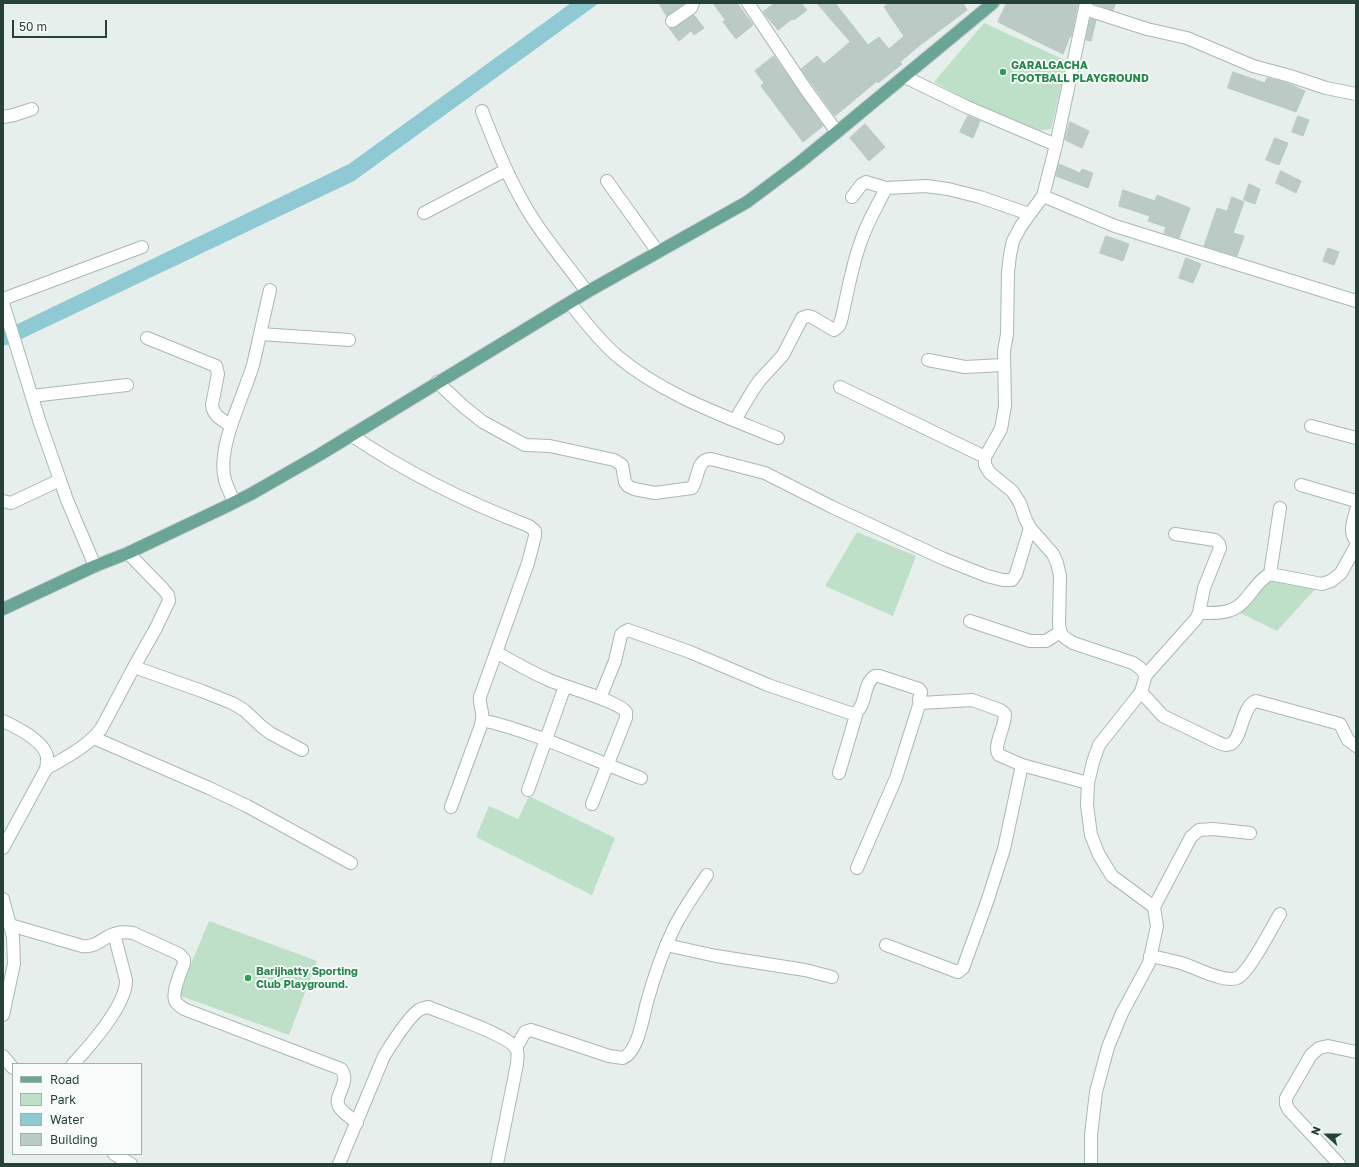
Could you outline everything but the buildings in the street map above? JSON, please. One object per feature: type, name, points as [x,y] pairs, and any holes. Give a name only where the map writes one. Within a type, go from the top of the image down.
[{"type":"main road","points":[[3,609],[95,566],[128,553],[234,502],[312,459],[587,292],[747,202],[799,163],[993,3]]},
{"type":"street","points":[[672,21],[691,8],[693,3]]},
{"type":"street","points":[[748,3],[807,91],[837,132]]},
{"type":"street","points":[[1146,675],[1140,668],[1132,663],[1074,643],[1065,638],[1060,632],[1060,576],[1053,554],[1030,528],[1020,503],[1012,491],[990,473],[985,465],[986,457],[1000,429],[1005,406],[1003,365],[1007,334],[1008,272],[1013,241],[1042,196],[1056,145],[1086,6],[1147,29],[1187,38],[1253,66],[1326,88],[1356,94]]},
{"type":"street","points":[[905,77],[967,107],[1056,145]]},
{"type":"street","points":[[3,117],[32,110]]},
{"type":"street","points":[[482,111],[498,153],[519,195],[538,226],[587,292]]},
{"type":"street","points":[[424,213],[506,170]]},
{"type":"street","points":[[607,181],[658,252]]},
{"type":"street","points":[[852,197],[862,184],[866,182],[886,188],[915,186],[942,188],[980,197],[1029,214]]},
{"type":"street","points":[[735,420],[756,385],[783,355],[802,318],[808,316],[812,317],[834,330],[839,326],[860,244],[886,188]]},
{"type":"street","points":[[1042,196],[1115,226],[1356,301]]},
{"type":"street","points":[[3,300],[142,247]]},
{"type":"street","points":[[234,502],[225,479],[223,468],[224,455],[231,426],[253,366],[270,290]]},
{"type":"street","points":[[3,303],[60,480],[95,566]]},
{"type":"street","points":[[570,303],[585,323],[616,355],[660,385],[694,404],[778,438]]},
{"type":"street","points":[[260,334],[349,340]]},
{"type":"street","points":[[148,338],[216,366],[218,374],[212,410],[216,415],[231,426]]},
{"type":"street","points":[[928,360],[965,367],[1003,365]]},
{"type":"street","points":[[437,382],[464,408],[483,422],[525,445],[550,446],[620,462],[624,470],[625,482],[628,486],[655,493],[692,488],[702,460],[706,459],[745,467],[765,473],[832,507],[944,559],[987,576],[1003,580],[1012,580],[1016,574],[1030,528]]},
{"type":"street","points":[[32,396],[127,385]]},
{"type":"street","points":[[840,387],[986,457]]},
{"type":"street","points":[[1311,426],[1356,438]]},
{"type":"street","points":[[351,435],[393,463],[425,481],[529,526],[535,531],[528,564],[480,697],[479,702],[482,712],[482,720],[451,806]]},
{"type":"street","points":[[3,501],[11,503],[60,480]]},
{"type":"street","points":[[1301,484],[1356,501]]},
{"type":"street","points":[[1270,574],[1280,508]]},
{"type":"street","points":[[1356,510],[1352,532],[1353,537],[1356,540]]},
{"type":"street","points":[[1154,907],[1112,876],[1099,855],[1091,835],[1087,805],[1088,783],[1099,745],[1141,692],[1146,675],[1196,619],[1199,613],[1204,588],[1218,556],[1220,548],[1219,544],[1215,540],[1175,534]]},
{"type":"street","points":[[1199,613],[1226,612],[1238,606],[1263,577],[1270,574],[1322,584],[1341,573],[1356,546]]},
{"type":"street","points":[[46,768],[72,754],[94,738],[107,720],[156,628],[168,601],[168,595],[163,589],[128,553]]},
{"type":"street","points":[[970,621],[1030,642],[1046,641],[1060,632]]},
{"type":"street","points":[[600,698],[615,660],[621,635],[628,630],[690,652],[768,685],[844,712],[854,714],[857,712]]},
{"type":"street","points":[[496,652],[533,672],[565,686],[600,698],[621,707],[624,710],[626,715],[592,804]]},
{"type":"street","points":[[134,667],[202,691],[236,705],[244,710],[270,733],[302,750]]},
{"type":"street","points":[[839,773],[857,712],[862,705],[870,681],[875,676],[879,676],[919,689],[921,692],[920,702],[896,778],[857,868]]},
{"type":"street","points":[[528,790],[565,686]]},
{"type":"street","points":[[1141,692],[1163,716],[1226,746],[1232,744],[1236,739],[1248,707],[1252,702],[1256,701],[1340,724],[1348,740],[1356,746]]},
{"type":"street","points":[[920,702],[972,700],[1000,710],[1004,714],[1005,721],[996,748],[997,753],[1022,764],[1088,783]]},
{"type":"street","points":[[3,720],[30,736],[42,748],[47,756],[46,768],[3,848]]},
{"type":"street","points":[[482,720],[504,725],[546,739],[641,778]]},
{"type":"street","points":[[94,738],[210,788],[351,863]]},
{"type":"street","points":[[886,945],[958,972],[963,968],[1004,849],[1022,764]]},
{"type":"street","points":[[1091,1164],[1091,1135],[1096,1092],[1108,1047],[1122,1013],[1149,963],[1157,926],[1154,907],[1191,837],[1199,830],[1213,829],[1250,832]]},
{"type":"street","points":[[516,1048],[525,1032],[531,1030],[610,1056],[623,1058],[627,1057],[631,1053],[637,1040],[652,981],[666,945],[681,916],[707,876]]},
{"type":"street","points":[[3,899],[13,937],[14,964],[3,1015]]},
{"type":"street","points":[[1150,956],[1179,963],[1229,979],[1238,977],[1248,968],[1280,914]]},
{"type":"street","points":[[10,925],[89,947],[114,934],[124,932],[133,933],[179,954],[182,956],[184,963],[175,990],[175,1001],[184,1009],[341,1069],[345,1075],[345,1079],[338,1104],[340,1108],[357,1123]]},
{"type":"street","points":[[74,1063],[105,1026],[125,990],[126,980],[114,934]]},
{"type":"street","points":[[666,945],[716,956],[805,970],[832,977]]},
{"type":"street","points":[[339,1164],[384,1056],[393,1040],[415,1012],[420,1008],[428,1007],[500,1036],[516,1048],[518,1054],[517,1064],[497,1164]]},
{"type":"street","points":[[1340,1164],[1289,1110],[1286,1104],[1286,1098],[1311,1055],[1319,1048],[1328,1046],[1356,1052]]},
{"type":"street","points":[[3,1056],[12,1067]]},
{"type":"street","points":[[116,1155],[130,1164]]},
{"type":"green space","name":"GARALGACHA FOOTBALL PLAYGROUND","points":[[984,23],[1067,61],[1051,129],[1037,131],[978,106],[934,82]]},
{"type":"green space","points":[[857,532],[916,556],[893,616],[825,586]]},
{"type":"green space","points":[[1267,565],[1317,587],[1277,631],[1230,608]]},
{"type":"green space","points":[[529,796],[615,838],[592,895],[476,837],[489,806],[518,819]]},
{"type":"green space","name":"Barijhatty Sporting Club Playground.","points":[[209,921],[317,961],[289,1035],[178,995]]},
{"type":"water","points":[[571,3],[599,3],[354,181],[13,343],[3,346],[3,331],[349,164]]},
{"type":"place","name":"GARALGACHA FOOTBALL PLAYGROUND","points":[[1003,72]]},
{"type":"place","name":"Barijhatty Sporting Club Playground.","points":[[248,978]]}]
